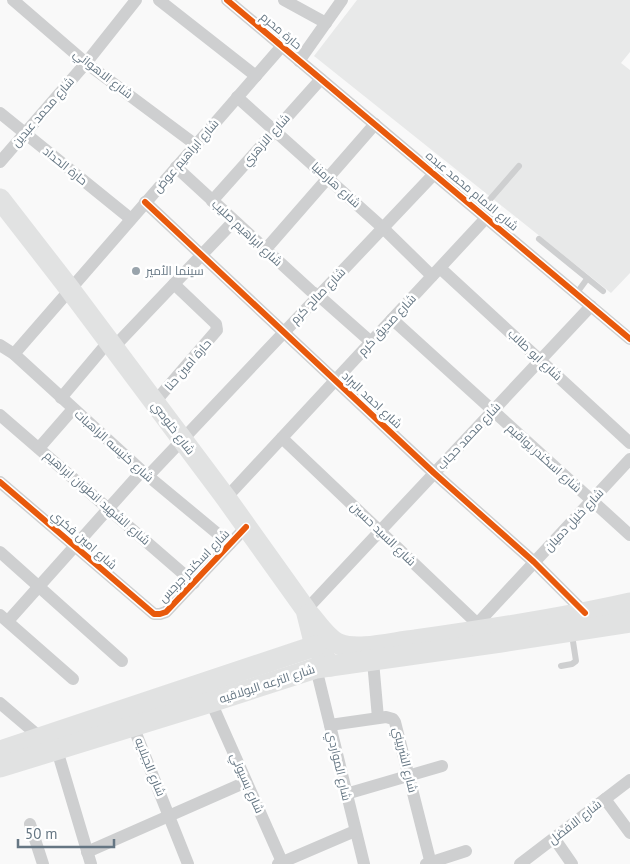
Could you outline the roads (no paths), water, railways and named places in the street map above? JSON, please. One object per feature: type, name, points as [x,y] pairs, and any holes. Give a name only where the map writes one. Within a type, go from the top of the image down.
[{"type":"main road","name":"شارع خلوصي","points":[[0,199],[226,498],[306,610],[323,667]]},
{"type":"main road","name":"شارع الترعه البولاقيه","points":[[0,750],[49,744],[133,726],[323,667],[373,661],[490,631],[630,603]]},
{"type":"main road","name":"شارع الترعه البولاقيه","points":[[306,610],[330,639],[338,644],[349,646],[490,631],[571,632],[630,622]]},
{"type":"main road","name":"شارع الترعه البولاقيه","points":[[0,766],[49,744],[316,646]]},
{"type":"street","name":"شارع الاهواني","points":[[13,0],[86,63],[196,144]]},
{"type":"street","name":"شارع محمد عبدين","points":[[0,162],[86,63],[136,0]]},
{"type":"street","points":[[159,0],[256,76]]},
{"type":"street","name":"حارة محرم","points":[[226,0],[299,61]]},
{"type":"street","points":[[284,0],[326,23]]},
{"type":"street","points":[[299,61],[341,0]]},
{"type":"street","name":"شارع ابراهيم عوض","points":[[14,354],[69,288],[282,46]]},
{"type":"street","name":"شارع الامام محمد عبده","points":[[299,61],[630,339]]},
{"type":"street","name":"شارع الازهري","points":[[212,201],[321,79]]},
{"type":"street","name":"شارع هارمنيا","points":[[237,97],[436,272]]},
{"type":"street","name":"حارة الحداد","points":[[0,113],[131,219]]},
{"type":"street","points":[[265,250],[375,124]]},
{"type":"street","name":"شارع ابراهيم صليب","points":[[176,167],[265,250],[371,342]]},
{"type":"street","name":"شارع صالح كرم","points":[[4,618],[38,587],[108,508],[182,440],[434,174]]},
{"type":"street","name":"شارع احمد البراد","points":[[145,202],[434,473],[534,562],[585,613]]},
{"type":"street","name":"شارع صديق كرم","points":[[226,498],[436,272],[482,215]]},
{"type":"street","points":[[61,398],[111,344],[174,284],[234,221]]},
{"type":"street","name":"شارع ابو طالب","points":[[436,272],[540,360],[630,443]]},
{"type":"street","name":"حارة امين حنا","points":[[154,403],[217,330],[216,324],[174,284]]},
{"type":"street","name":"شارع محمد حجاب","points":[[306,610],[591,306]]},
{"type":"street","name":"شارع اسكندر يواقيم","points":[[392,320],[630,535]]},
{"type":"street","name":"شارع كنيسه الراهبات","points":[[1,346],[14,354],[145,473],[230,544]]},
{"type":"street","points":[[38,448],[73,409]]},
{"type":"street","name":"شارع الشهيد انطوان ابراهيم","points":[[0,415],[194,582]]},
{"type":"street","name":"شارع السيد حسين","points":[[282,438],[380,531],[490,631]]},
{"type":"street","name":"شارع خليل دميان","points":[[490,631],[534,562],[630,459]]},
{"type":"street","name":"شارع امين فكري","points":[[0,482],[154,614]]},
{"type":"street","name":"شارع اسكندر جرجس","points":[[154,614],[166,612],[246,527]]},
{"type":"street","points":[[0,552],[122,660]]},
{"type":"street","points":[[4,618],[73,679]]},
{"type":"street","points":[[373,661],[378,718]]},
{"type":"street","name":"شارع المواردي","points":[[323,667],[330,725],[364,864]]},
{"type":"street","name":"شارع بسيوني","points":[[211,702],[281,863]]},
{"type":"street","points":[[0,703],[49,744],[89,858],[170,816],[246,782]]},
{"type":"street","name":"شارع الشربيني","points":[[330,725],[378,718],[393,719],[397,725],[429,863]]},
{"type":"street","name":"شارع الجبلايه","points":[[133,726],[188,864]]},
{"type":"street","points":[[346,794],[442,766]]},
{"type":"street","name":"شارع الافضل","points":[[520,864],[630,780]]},
{"type":"street","points":[[605,799],[630,833]]},
{"type":"street","points":[[30,824],[44,864]]},
{"type":"street","points":[[281,863],[355,831]]},
{"type":"street","points":[[554,838],[572,864]]},
{"type":"street","points":[[429,863],[466,851]]},
{"type":"lane","points":[[482,215],[519,166]]},
{"type":"lane","points":[[539,239],[603,291]]},
{"type":"lane","points":[[576,294],[587,278]]},
{"type":"lane","points":[[561,666],[572,664],[576,661],[571,632]]},
{"type":"place","name":"سينما الأمير","points":[[136,271]]}]
